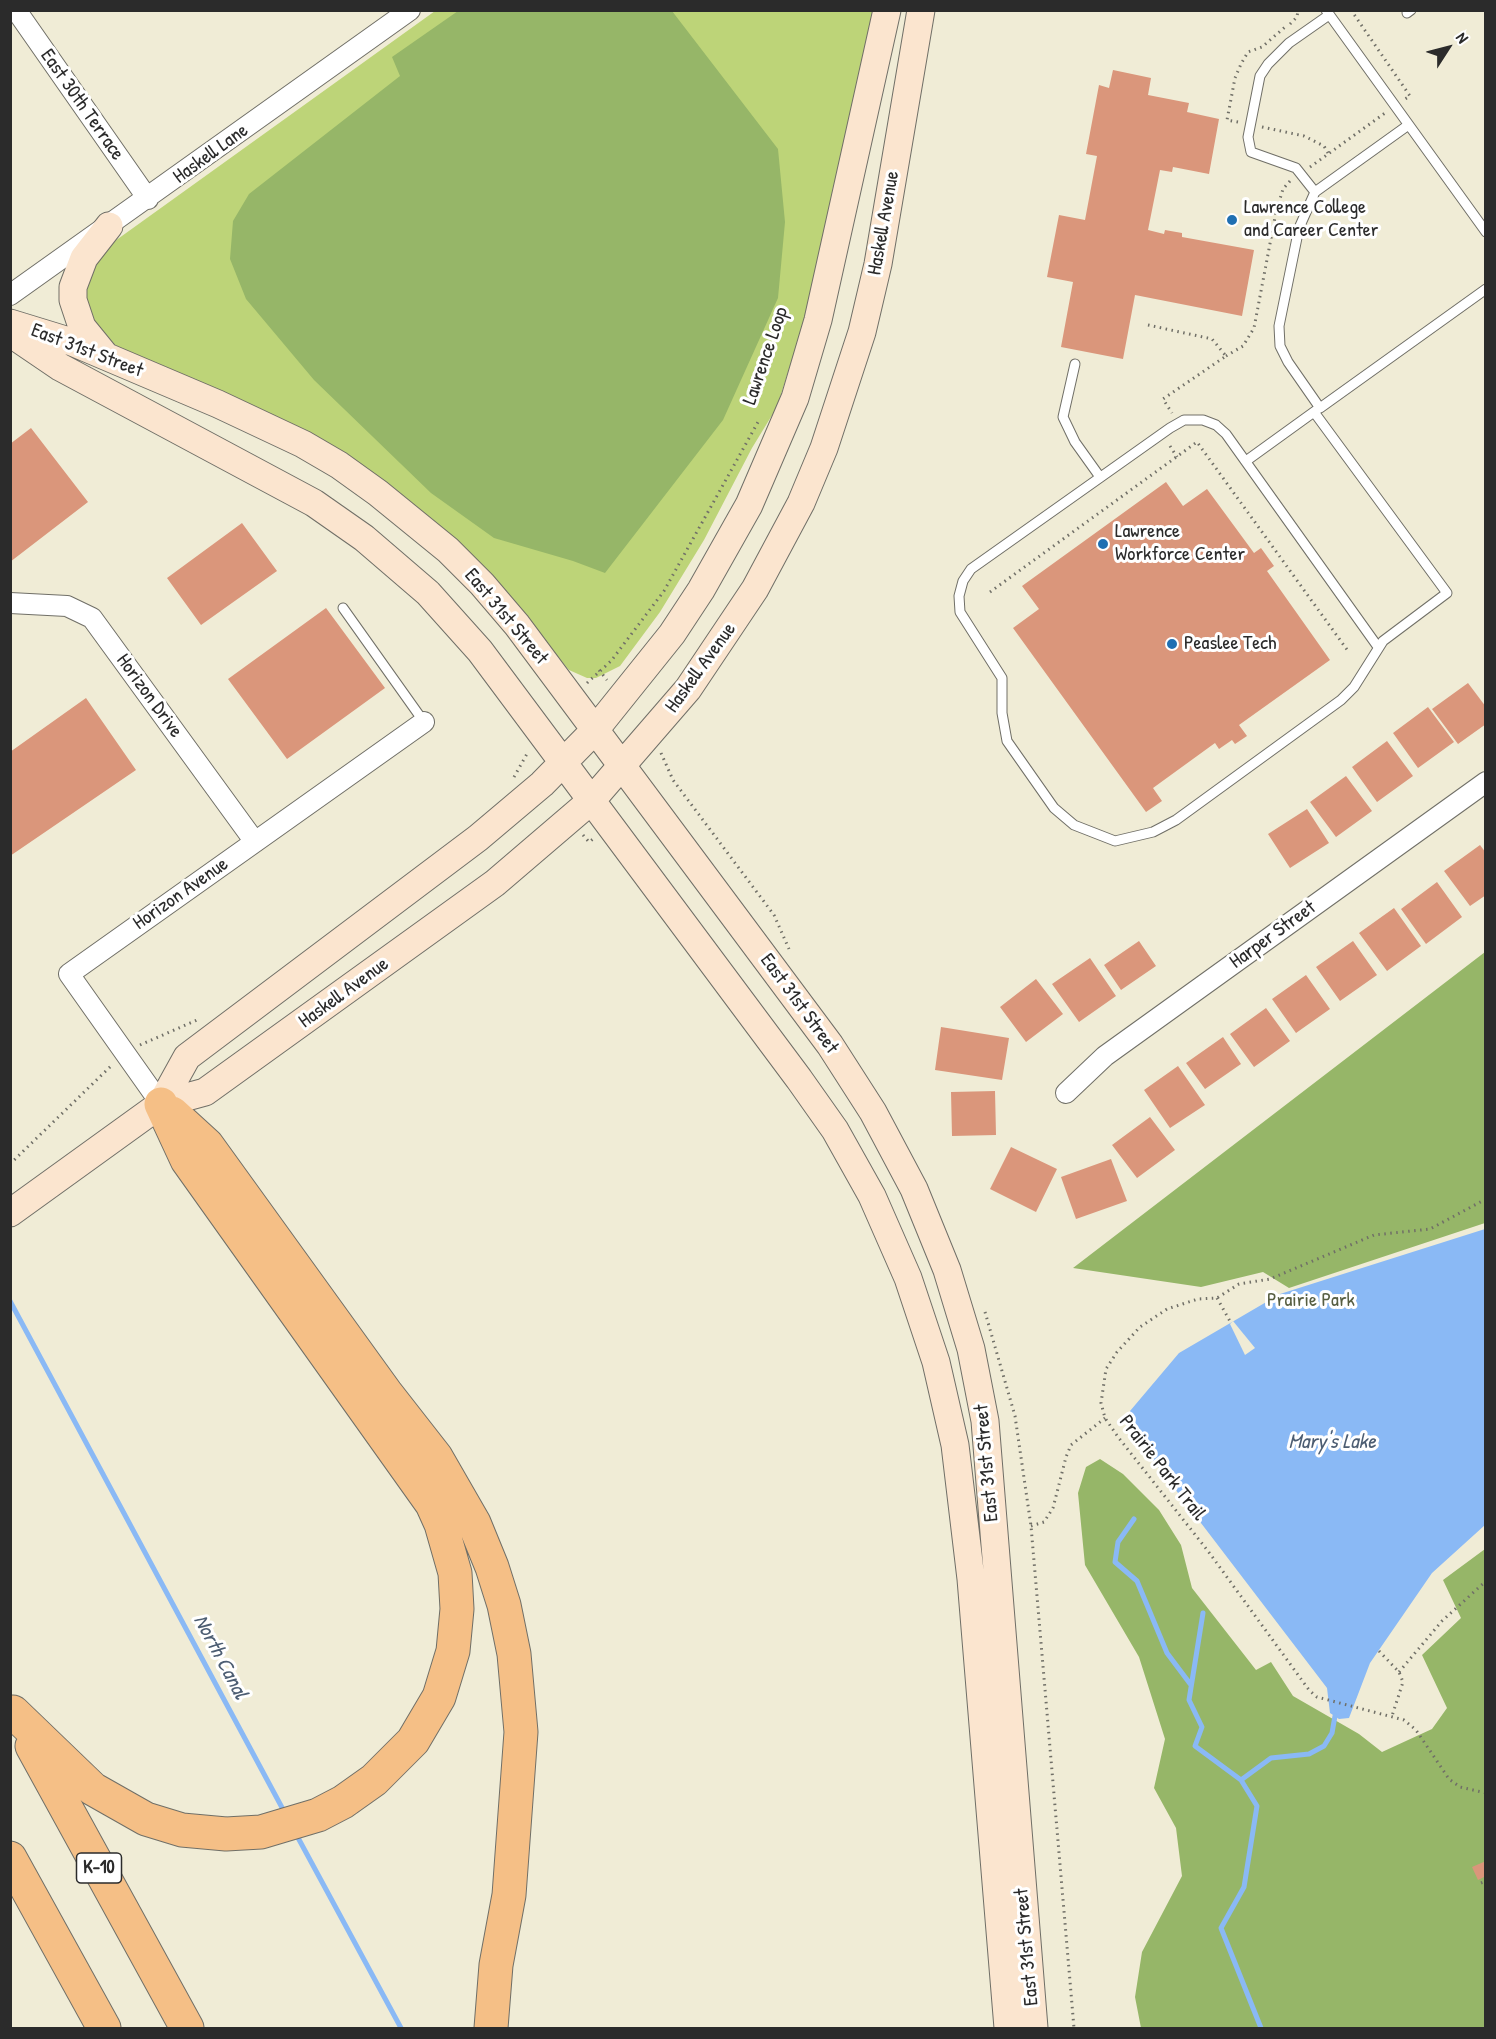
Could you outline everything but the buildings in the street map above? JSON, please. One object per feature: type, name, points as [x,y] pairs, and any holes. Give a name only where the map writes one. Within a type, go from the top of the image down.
[{"type":"highway","points":[[12,1710],[75,1773],[126,1810],[146,1820],[182,1830],[226,1834],[261,1832],[291,1825],[343,1802],[374,1780],[414,1741],[440,1696],[453,1651],[457,1609],[450,1552],[437,1514],[420,1485],[187,1160],[161,1104]]},
{"type":"highway","points":[[161,1104],[207,1145],[386,1393],[436,1457],[474,1523],[492,1567],[504,1605],[514,1654],[521,1732],[509,1895],[496,1965],[491,2028]]},
{"type":"highway","name":"K-10","points":[[12,1710],[187,2028]]},
{"type":"highway","points":[[10,1858],[105,2028]]},
{"type":"main road","name":"Haskell Avenue","points":[[161,1104],[187,1057],[478,838],[563,763],[595,730],[666,642],[701,590],[749,505],[782,431],[818,320],[887,10]]},
{"type":"main road","name":"Haskell Avenue","points":[[12,1212],[161,1104],[206,1092],[495,883],[591,800],[623,767],[688,689],[728,634],[779,546],[801,503],[824,448],[862,332],[878,264],[921,10]]},
{"type":"main road","points":[[107,357],[82,327],[73,300],[73,287],[84,258],[109,226]]},
{"type":"main road","name":"East 31st Street","points":[[10,323],[72,342],[218,404],[303,444],[339,465],[405,513],[482,584],[517,625],[830,1045],[873,1112],[896,1152],[930,1226],[961,1310],[987,1433],[1034,2028]]},
{"type":"main road","name":"East 31st Street","points":[[10,333],[60,367],[314,503],[364,538],[405,572],[453,619],[591,800],[835,1130],[891,1237],[924,1322],[947,1406],[962,1503],[1008,2028]]},
{"type":"street","name":"East 30th Terrace","points":[[15,10],[148,198]]},
{"type":"street","name":"Haskell Lane","points":[[10,296],[400,13]]},
{"type":"street","name":"Horizon Drive","points":[[10,603],[67,606],[92,618],[255,842]]},
{"type":"street","name":"Horizon Avenue","points":[[161,1104],[69,974],[424,722]]},
{"type":"street","name":"Harper Street","points":[[1066,1093],[1105,1056],[1485,782]]},
{"type":"lane","points":[[1315,192],[1296,168],[1251,152],[1248,137],[1253,102],[1264,70],[1283,48],[1327,13],[1485,232]]},
{"type":"lane","points":[[1378,647],[1246,461],[1216,425],[1203,420],[1184,420],[1170,428],[971,569],[959,596],[960,612],[964,620],[1002,678],[1002,713],[1008,741],[1054,808],[1074,825],[1096,836],[1115,841],[1153,832],[1176,820],[1341,700],[1354,687],[1378,647],[1447,593],[1317,410],[1280,346],[1280,326],[1299,228],[1315,192],[1407,126]]},
{"type":"lane","points":[[1246,461],[1485,289]]},
{"type":"lane","points":[[1075,364],[1063,417],[1075,442],[1100,477]]},
{"type":"lane","points":[[343,608],[424,722]]},
{"type":"path","points":[[1148,326],[1212,339],[1226,356],[1163,399],[1172,412],[1167,442],[1177,457]]},
{"type":"path","name":"Lawrence Loop","points":[[599,670],[611,661],[664,591],[761,417]]},
{"type":"path","points":[[990,592],[1197,442],[1348,651]]},
{"type":"path","points":[[10,1164],[109,1067]]},
{"type":"path","name":"Prairie Park Trail","points":[[1485,1199],[1430,1229],[1374,1235],[1270,1279],[1239,1284],[1217,1298],[1198,1299],[1167,1309],[1140,1327],[1106,1369],[1101,1403],[1105,1418],[1317,1697],[1404,1720],[1416,1730],[1449,1779],[1460,1787],[1485,1793]]},
{"type":"path","points":[[1217,1298],[1231,1323]]},
{"type":"path","points":[[1031,1526],[1044,1522],[1053,1508],[1071,1445],[1078,1437],[1105,1418]]},
{"type":"path","points":[[1399,1672],[1442,1621],[1485,1581]]},
{"type":"path","points":[[1379,1652],[1399,1672],[1403,1682],[1392,1716]]},
{"type":"green space","points":[[435,11],[880,11],[861,94],[833,187],[813,293],[777,407],[752,448],[704,540],[660,612],[620,666],[596,678],[587,678],[569,670],[471,554],[384,481],[356,461],[115,345],[93,319],[85,294],[89,271],[108,246]]},
{"type":"green space","points":[[458,11],[672,11],[778,149],[785,222],[778,298],[723,420],[605,573],[573,561],[494,538],[431,493],[314,380],[246,299],[230,259],[233,221],[249,194],[400,76],[392,57]]},
{"type":"green space","points":[[1485,952],[1485,1223],[1289,1288],[1263,1272],[1201,1287],[1073,1268]]},
{"type":"green space","points":[[1100,1459],[1123,1474],[1159,1510],[1181,1545],[1192,1588],[1256,1670],[1271,1662],[1293,1696],[1359,1734],[1382,1752],[1432,1729],[1447,1708],[1422,1655],[1461,1618],[1443,1580],[1485,1549],[1485,2028],[1141,2028],[1135,1997],[1142,1952],[1182,1876],[1176,1828],[1154,1788],[1165,1739],[1139,1657],[1085,1565],[1078,1493],[1086,1467]]},
{"type":"water","name":"Mary's Lake","points":[[1485,1229],[1485,1525],[1432,1573],[1370,1663],[1349,1718],[1339,1719],[1330,1713],[1327,1688],[1133,1434],[1130,1411],[1179,1353],[1280,1294]]},
{"type":"pier","points":[[1233,1321],[1255,1348],[1245,1355],[1230,1324]]},
{"type":"waterway","name":"North Canal","points":[[10,1301],[286,1815]]},
{"type":"waterway","points":[[1134,1519],[1118,1542],[1115,1562],[1137,1581],[1167,1653],[1191,1685]]},
{"type":"waterway","points":[[1203,1613],[1189,1700],[1202,1727],[1195,1746],[1241,1780],[1257,1806],[1244,1887],[1221,1928],[1261,2028]]},
{"type":"waterway","points":[[1241,1780],[1271,1758],[1309,1754],[1324,1746],[1332,1733],[1335,1716]]},
{"type":"waterway","name":"North Canal","points":[[296,1834],[401,2028]]},
{"type":"place","name":"Lawrence College and Career Center","points":[[1232,220]]},
{"type":"place","name":"Lawrence Workforce Center","points":[[1103,544]]},
{"type":"place","name":"Peaslee Tech","points":[[1172,644]]},
{"type":"park label","name":"Prairie Park","points":[[1311,1301]]}]
